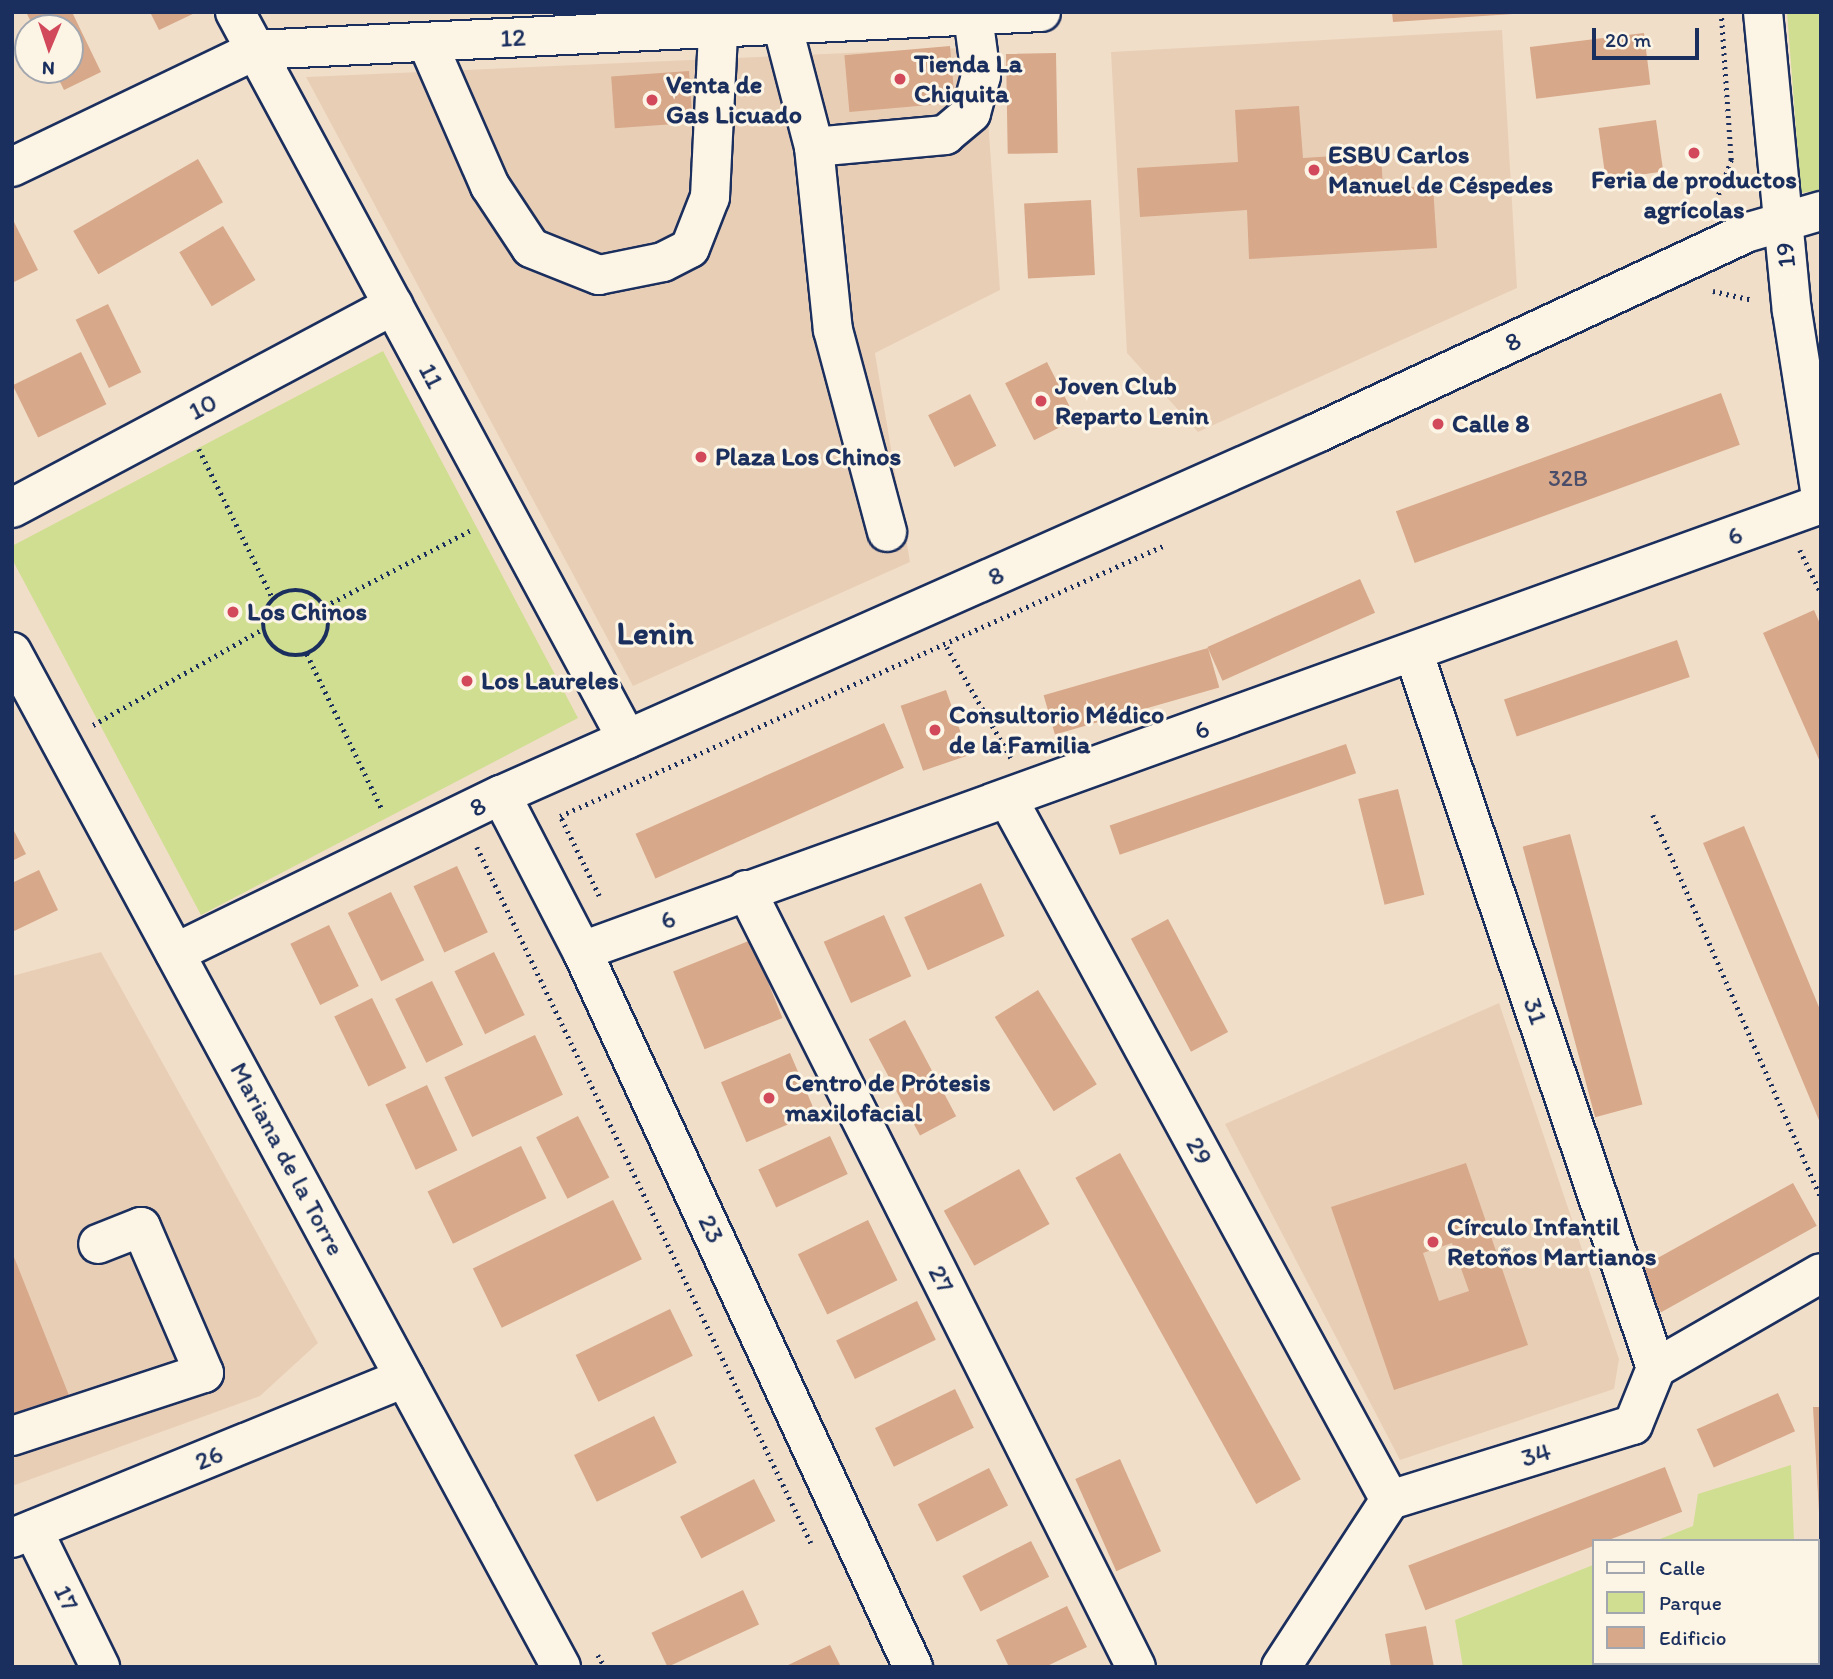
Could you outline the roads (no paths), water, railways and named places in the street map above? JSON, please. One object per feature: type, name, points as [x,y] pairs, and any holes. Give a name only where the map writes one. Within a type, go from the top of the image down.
[{"type":"street","name":"11","points":[[235,12],[627,739]]},
{"type":"street","name":"12","points":[[12,167],[256,50],[427,42],[719,20],[782,24],[1041,12]]},
{"type":"street","name":"19","points":[[1763,12],[1782,218],[1807,435],[1821,496]]},
{"type":"street","points":[[814,147],[945,135],[971,113],[981,76],[973,16]]},
{"type":"street","points":[[427,42],[490,186],[531,248],[599,275],[663,262],[690,248],[710,197],[719,20]]},
{"type":"street","points":[[782,24],[814,147],[832,330],[887,532]]},
{"type":"street","name":"8","points":[[175,953],[400,847],[501,795],[1782,218],[1821,211]]},
{"type":"street","name":"10","points":[[12,509],[393,305]]},
{"type":"street","name":"6","points":[[582,951],[746,890],[1020,797],[1821,504]]},
{"type":"street","name":"Mariana de la Torre","points":[[12,652],[561,1667]]},
{"type":"street","name":"31","points":[[1414,654],[1656,1368]]},
{"type":"street","name":"23","points":[[501,795],[582,951],[913,1667]]},
{"type":"street","name":"29","points":[[1020,797],[1390,1500]]},
{"type":"street","name":"27","points":[[746,890],[1136,1667]]},
{"type":"street","points":[[12,1436],[204,1373],[141,1227],[98,1244]]},
{"type":"street","points":[[1656,1368],[1821,1273]]},
{"type":"street","name":"34","points":[[1390,1500],[1633,1425],[1656,1368]]},
{"type":"street","name":"26","points":[[22,1534],[405,1378]]},
{"type":"street","points":[[1281,1667],[1390,1500]]},
{"type":"street","name":"17","points":[[22,1534],[100,1667]]},
{"type":"place","name":"Tienda La Chiquita","points":[[900,79]]},
{"type":"place","name":"Venta de Gas Licuado","points":[[652,100]]},
{"type":"place","name":"Feria de productos agrícolas","points":[[1694,153]]},
{"type":"place","name":"ESBU Carlos Manuel de Céspedes","points":[[1314,170]]},
{"type":"place","name":"Joven Club Reparto Lenin","points":[[1041,401]]},
{"type":"place","name":"Calle 8","points":[[1438,424]]},
{"type":"place","name":"Plaza Los Chinos","points":[[701,457]]},
{"type":"place","name":"Los Chinos","points":[[233,612]]},
{"type":"place","name":"Los Laureles","points":[[467,681]]},
{"type":"place","name":"Consultorio Médico de la Familia","points":[[935,730]]},
{"type":"place","name":"Centro de Prótesis maxilofacial","points":[[769,1098]]},
{"type":"place","name":"Círculo Infantil Retoños Martianos","points":[[1433,1242]]},
{"type":"district","name":"Lenin","points":[[655,633]]}]
